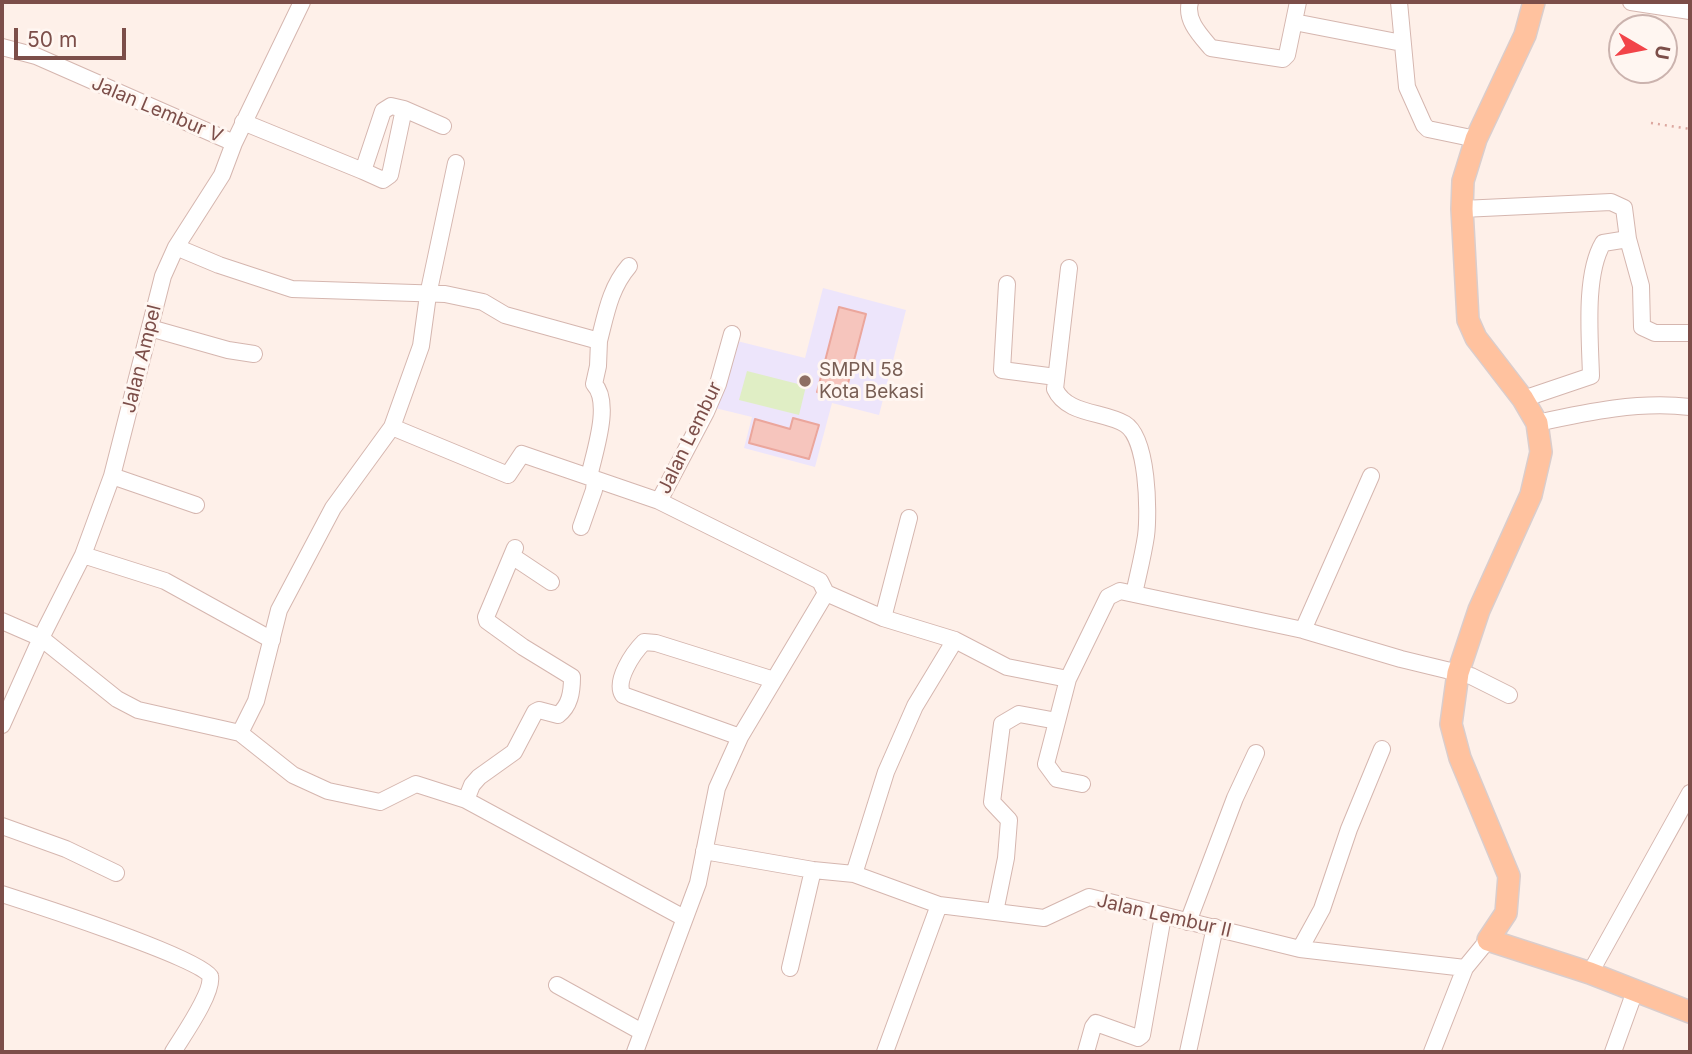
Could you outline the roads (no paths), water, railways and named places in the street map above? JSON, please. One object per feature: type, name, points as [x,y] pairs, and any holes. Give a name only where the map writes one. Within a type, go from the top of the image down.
[{"type":"main road","points":[[1535,2],[1525,35],[1476,139],[1463,181],[1462,209],[1468,320],[1476,338],[1523,399],[1537,423],[1541,452],[1531,495],[1479,610],[1458,673],[1451,724],[1460,758],[1509,876],[1506,913],[1488,940],[1590,974],[1690,1012]]},
{"type":"street","name":"Jalan Ampel","points":[[2,725],[41,638],[83,555],[112,476],[163,276],[176,247],[222,175],[243,122],[302,2]]},
{"type":"street","points":[[1190,2],[1188,9],[1193,26],[1211,48],[1283,59],[1287,55],[1298,2]]},
{"type":"street","points":[[1399,2],[1407,87],[1424,125],[1428,129],[1476,139]]},
{"type":"street","points":[[1631,2],[1690,12]]},
{"type":"street","points":[[1294,22],[1402,43]]},
{"type":"street","name":"Jalan Lembur V","points":[[2,47],[36,57],[234,143]]},
{"type":"street","points":[[363,171],[383,111],[391,106],[443,126]]},
{"type":"street","points":[[243,122],[383,180],[390,175],[404,109]]},
{"type":"street","points":[[240,733],[256,701],[279,610],[333,508],[392,427],[421,346],[428,295],[456,163]]},
{"type":"street","points":[[1462,209],[1618,203],[1624,208],[1628,239],[1641,286],[1642,327],[1655,332],[1690,333]]},
{"type":"street","points":[[1523,399],[1591,376],[1590,310],[1596,255],[1603,243],[1628,239]]},
{"type":"street","points":[[176,247],[219,265],[292,289],[445,294],[483,302],[505,315],[599,341]]},
{"type":"street","points":[[581,527],[594,490],[592,478],[603,416],[599,389],[594,384],[599,341],[611,294],[618,278],[629,266]]},
{"type":"street","points":[[1069,268],[1055,389],[1058,396],[1068,404],[1126,424],[1135,434],[1140,447],[1148,516],[1134,594]]},
{"type":"street","points":[[1007,284],[1002,370],[1056,377]]},
{"type":"street","points":[[150,328],[228,350],[254,354]]},
{"type":"street","name":"Jalan Lembur","points":[[659,501],[710,403],[732,334]]},
{"type":"street","points":[[1537,423],[1598,409],[1660,403],[1690,407]]},
{"type":"street","points":[[392,427],[508,475],[522,454],[659,501],[820,581],[826,593],[883,618],[955,640],[1007,667],[1068,679]]},
{"type":"street","points":[[112,476],[196,505]]},
{"type":"street","points":[[1303,630],[1371,476]]},
{"type":"street","points":[[883,618],[909,517]]},
{"type":"street","points":[[466,800],[472,785],[479,778],[514,752],[534,712],[538,710],[558,715],[566,709],[572,677],[523,647],[487,621],[486,617],[514,552],[551,582]]},
{"type":"street","points":[[83,555],[165,581],[272,640]]},
{"type":"street","points":[[1082,784],[1057,779],[1046,764],[1068,679],[1108,597],[1120,591],[1303,630],[1471,676],[1508,695]]},
{"type":"street","points":[[635,1052],[698,883],[717,788],[740,737],[826,593]]},
{"type":"street","points":[[2,621],[41,638],[117,699],[138,710],[240,733],[293,775],[328,791],[380,802],[416,784],[466,800],[684,918]]},
{"type":"street","points":[[854,874],[886,772],[915,706],[955,640]]},
{"type":"street","points":[[740,737],[623,695],[620,683],[632,659],[644,642],[656,643],[774,680]]},
{"type":"street","points":[[995,912],[1006,858],[1009,820],[992,802],[1002,724],[1019,714],[1057,722]]},
{"type":"street","points":[[1300,949],[1322,909],[1349,828],[1382,749]]},
{"type":"street","points":[[1188,922],[1256,752]]},
{"type":"street","points":[[1590,974],[1690,793]]},
{"type":"street","points":[[2,826],[66,849],[116,873]]},
{"type":"street","name":"Jalan Lembur II","points":[[704,851],[813,870],[854,874],[939,905],[1044,918],[1089,897],[1300,949],[1465,968]]},
{"type":"street","points":[[790,968],[813,870]]},
{"type":"street","points":[[2,894],[177,955],[208,971],[211,976],[208,991],[173,1052]]},
{"type":"street","points":[[885,1052],[939,905]]},
{"type":"street","points":[[1086,1052],[1096,1023],[1138,1038],[1142,1035],[1163,916]]},
{"type":"street","points":[[1188,1052],[1215,927]]},
{"type":"street","points":[[1432,1052],[1465,968],[1488,940]]},
{"type":"street","points":[[557,985],[642,1032]]},
{"type":"street","points":[[1614,1052],[1635,991]]},
{"type":"place","name":"SMPN 58 Kota Bekasi","points":[[805,381]]}]
